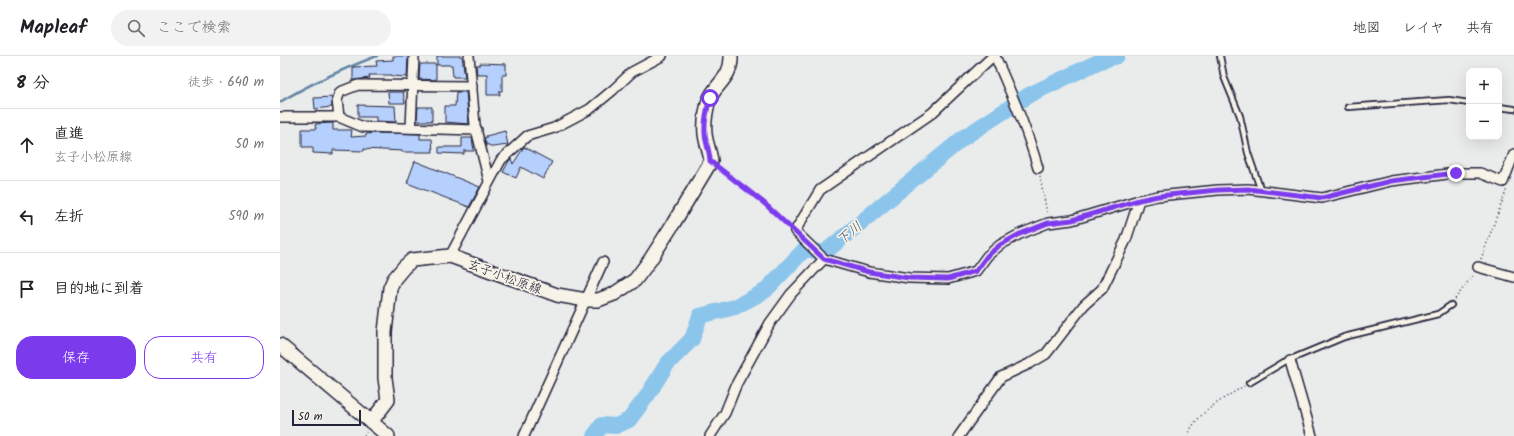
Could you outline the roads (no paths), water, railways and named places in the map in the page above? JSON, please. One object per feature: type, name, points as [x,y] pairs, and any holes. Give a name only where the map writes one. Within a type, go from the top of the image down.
[{"type":"main road","name":"玄子小松原線","points":[[372,422],[388,400],[385,378],[385,332],[390,288],[394,278],[412,260],[450,256],[557,295],[586,300],[598,300],[614,294],[635,280],[673,224],[710,161],[710,154],[705,134],[706,112],[710,98],[728,71],[730,56]]},
{"type":"main road","points":[[280,345],[388,436]]},
{"type":"street","points":[[410,128],[414,56]]},
{"type":"street","points":[[469,56],[477,130],[489,181]]},
{"type":"street","points":[[450,256],[501,160],[527,136],[554,128],[590,110],[632,72],[662,56]]},
{"type":"street","points":[[1038,168],[1014,98],[994,56],[932,113],[820,190],[795,232],[824,259],[869,272],[909,278],[948,279],[976,271],[987,256],[1000,245],[1020,234],[1048,223],[1072,220],[1139,200],[1158,196],[1218,190],[1248,189],[1322,198],[1391,181],[1456,173],[1480,173],[1503,182],[1514,154]]},
{"type":"street","points":[[339,117],[337,100],[340,92],[358,85],[472,86]]},
{"type":"street","points":[[280,116],[283,118],[339,117],[363,127],[477,130]]},
{"type":"street","points":[[959,436],[1001,377],[1046,354],[1084,305],[1102,289],[1126,240],[1139,200]]},
{"type":"street","points":[[710,436],[725,413],[737,383],[770,323],[792,294],[824,259]]},
{"type":"street","points":[[524,436],[603,262]]},
{"type":"street","points":[[1478,267],[1514,276]]},
{"type":"street","points":[[1290,360],[1312,436]]},
{"type":"lane","points":[[1220,56],[1224,77],[1240,116],[1248,153],[1261,191]]},
{"type":"lane","points":[[1348,106],[1449,100],[1466,103]]},
{"type":"lane","points":[[1502,107],[1514,109]]},
{"type":"lane","points":[[1249,383],[1290,360],[1344,337],[1438,314],[1451,305]]},
{"type":"waterway","points":[[280,102],[327,77],[377,56]]},
{"type":"waterway","name":"下川","points":[[594,436],[602,425],[616,426],[629,420],[647,396],[667,364],[692,339],[700,316],[735,307],[765,291],[805,249],[824,253],[963,138],[1029,95],[1100,61],[1117,56]]}]
